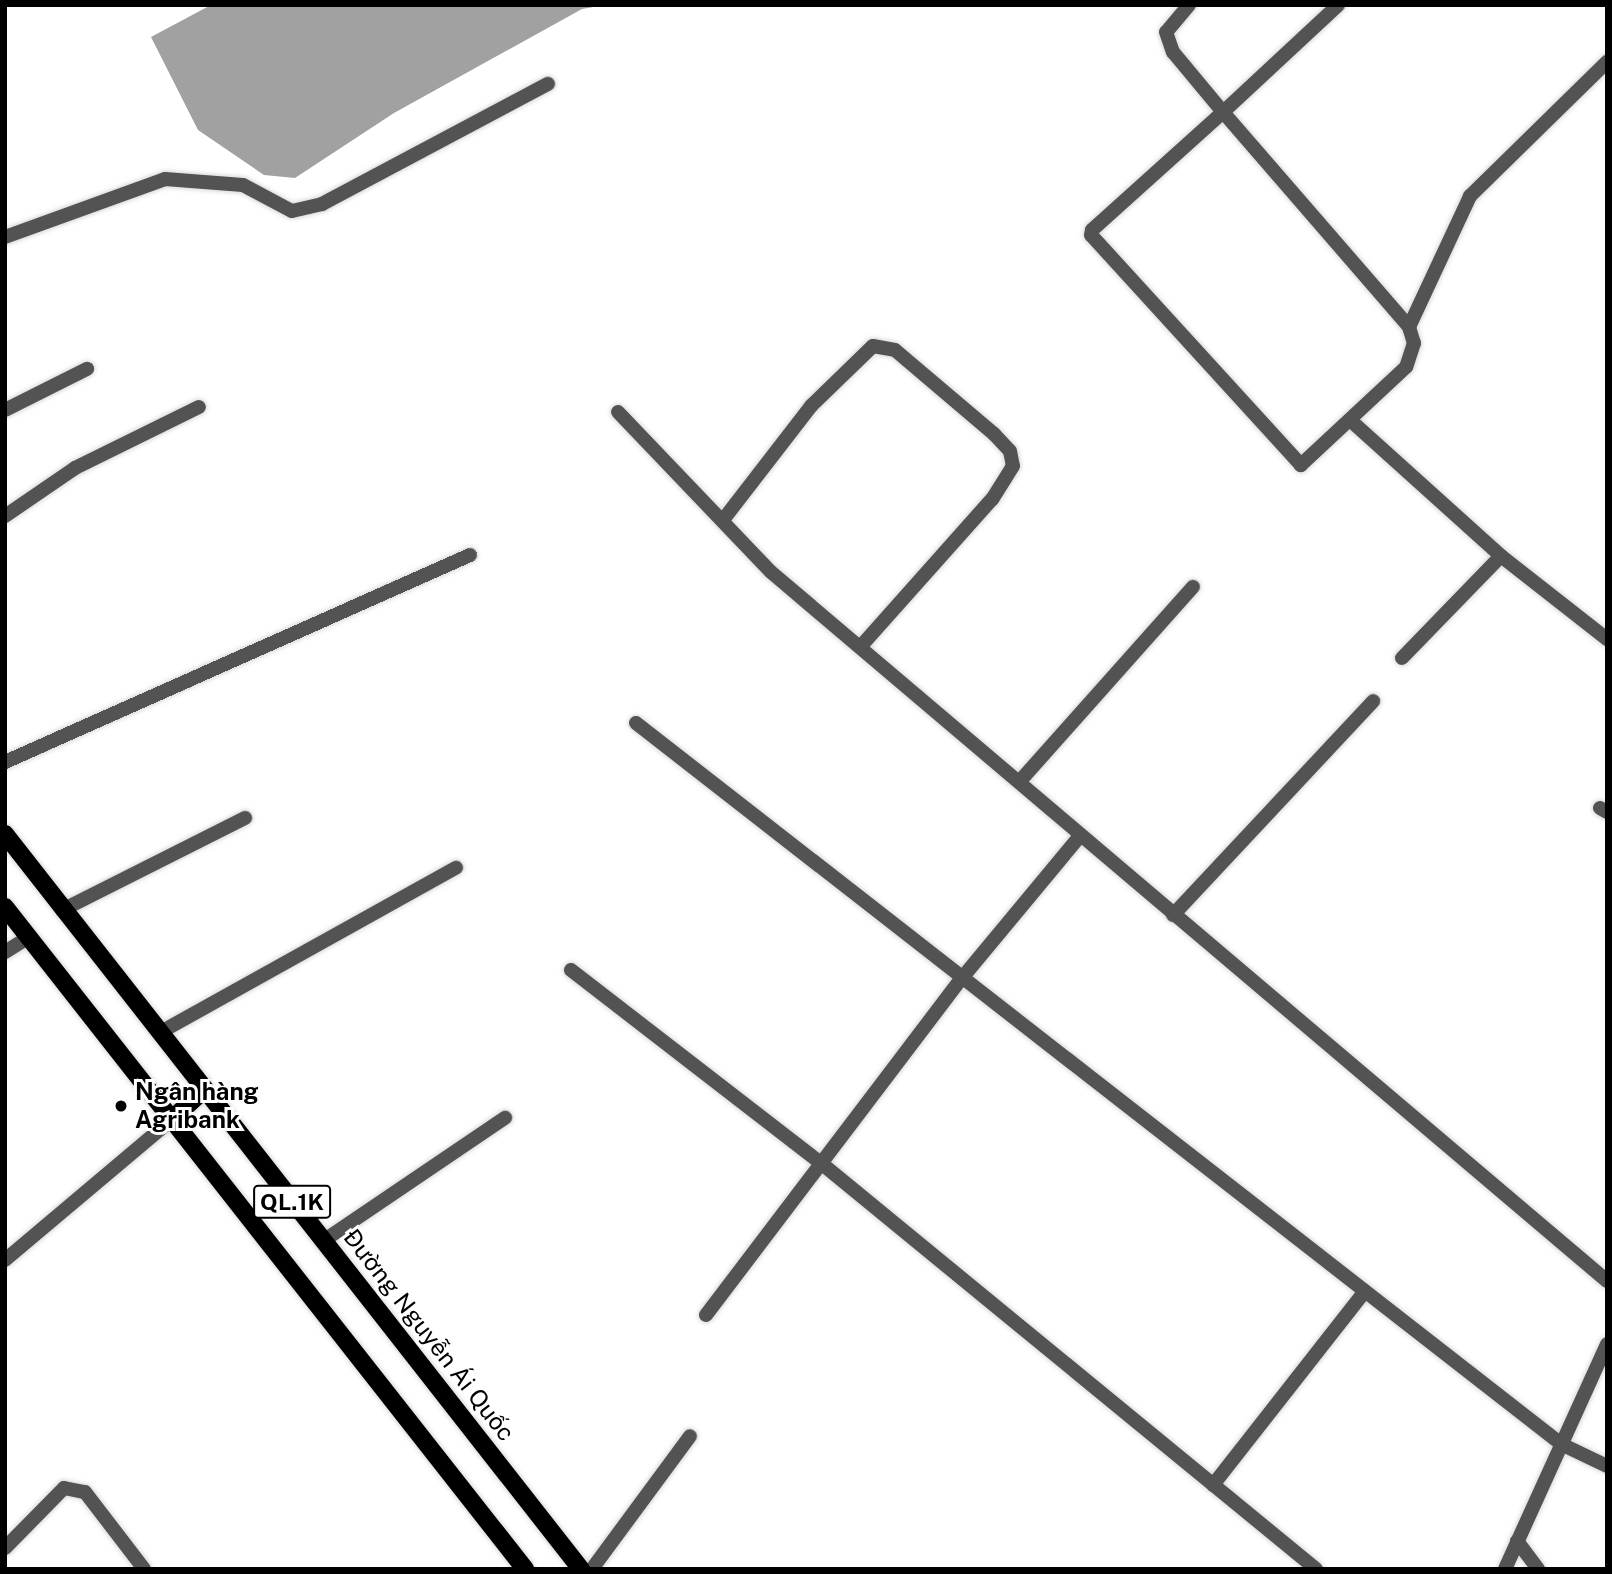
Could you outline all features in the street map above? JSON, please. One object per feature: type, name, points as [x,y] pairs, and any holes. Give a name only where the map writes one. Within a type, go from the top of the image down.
[{"type":"main road","name":"Đường Nguyễn Ái Quốc","points":[[5,834],[582,1569]]},
{"type":"main road","name":"QL.1K","points":[[5,907],[525,1569]]},
{"type":"main road","points":[[171,1120],[204,1090]]},
{"type":"street","points":[[1189,5],[1170,25],[1168,40],[1223,112],[1409,327],[1414,343],[1406,367],[1301,465],[1090,235],[1223,112],[1338,5]]},
{"type":"street","points":[[1409,327],[1470,196],[1607,62]]},
{"type":"street","points":[[5,237],[165,178],[243,185],[292,211],[323,204],[548,85]]},
{"type":"street","points":[[723,520],[811,406],[873,346],[895,350],[994,434],[1010,451],[1013,466],[999,488],[860,647]]},
{"type":"street","points":[[5,410],[87,369]]},
{"type":"street","points":[[5,516],[75,468],[199,407]]},
{"type":"street","points":[[618,412],[771,572],[1607,1281]]},
{"type":"street","points":[[1350,420],[1500,556],[1607,639]]},
{"type":"street","points":[[5,762],[470,555]]},
{"type":"street","points":[[1402,658],[1500,556]]},
{"type":"street","points":[[1020,781],[1193,587]]},
{"type":"street","points":[[1173,915],[1373,701]]},
{"type":"street","points":[[636,723],[1561,1444],[1607,1466]]},
{"type":"street","points":[[62,910],[245,818]]},
{"type":"street","points":[[706,1315],[962,978],[1080,836]]},
{"type":"street","points":[[159,1033],[457,868]]},
{"type":"street","points":[[5,952],[27,938]]},
{"type":"street","points":[[571,970],[821,1164],[1213,1485],[1300,1564],[1316,1569]]},
{"type":"street","points":[[323,1241],[505,1118]]},
{"type":"street","points":[[5,1260],[171,1120]]},
{"type":"street","points":[[1213,1485],[1365,1291]]},
{"type":"street","points":[[1505,1569],[1607,1344]]},
{"type":"street","points":[[592,1569],[690,1436]]},
{"type":"street","points":[[5,1548],[64,1488],[85,1493],[144,1569]]},
{"type":"street","points":[[1517,1541],[1538,1569]]},
{"type":"shaded area","points":[[211,5],[605,5],[582,9],[394,113],[295,178],[264,175],[198,130],[151,37]]},
{"type":"place","name":"Ngân hàng Agribank","points":[[121,1106]]}]
